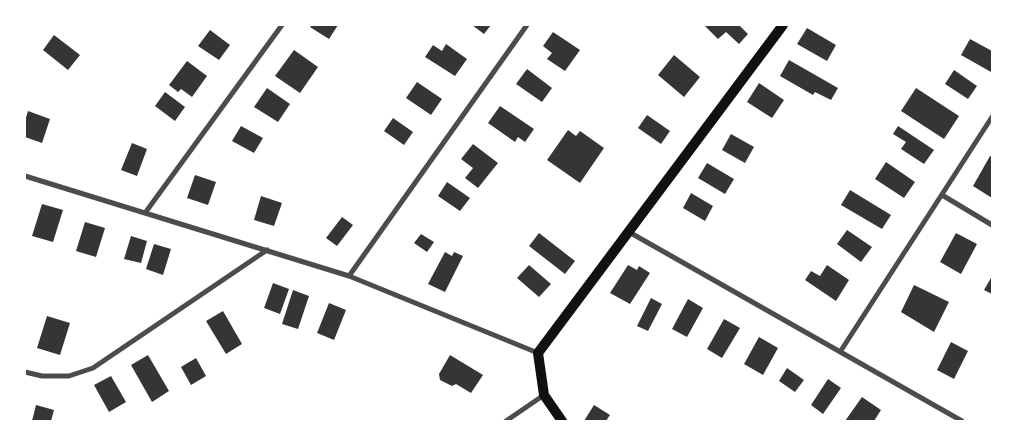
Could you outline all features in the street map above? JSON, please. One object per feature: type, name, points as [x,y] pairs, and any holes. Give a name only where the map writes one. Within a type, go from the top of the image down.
[{"type":"main road","points":[[562,421],[544,395],[538,353],[783,25]]},
{"type":"street","points":[[145,213],[282,25]]},
{"type":"street","points":[[349,276],[527,25]]},
{"type":"street","points":[[840,352],[992,117]]},
{"type":"street","points":[[25,176],[349,276],[538,353]]},
{"type":"street","points":[[942,195],[992,225]]},
{"type":"street","points":[[629,232],[962,421]]},
{"type":"street","points":[[25,372],[42,376],[69,376],[93,368],[268,250]]},
{"type":"street","points":[[506,421],[544,395]]},
{"type":"building","points":[[312,25],[338,25],[329,39],[310,27]]},
{"type":"building","points":[[472,25],[491,25],[484,34]]},
{"type":"building","points":[[704,25],[739,25],[748,34],[739,44],[726,32],[718,39]]},
{"type":"building","points":[[807,28],[836,45],[827,61],[797,44]]},
{"type":"building","points":[[210,30],[230,45],[219,60],[198,46]]},
{"type":"building","points":[[553,32],[580,50],[565,71],[547,59],[552,53],[543,46]]},
{"type":"building","points":[[54,35],[80,55],[68,70],[43,50]]},
{"type":"building","points":[[970,39],[992,51],[991,72],[961,55]]},
{"type":"building","points":[[446,44],[467,59],[455,76],[425,57],[433,45],[442,51]]},
{"type":"building","points":[[294,50],[318,67],[300,93],[275,76]]},
{"type":"building","points":[[674,55],[700,77],[684,97],[658,75]]},
{"type":"building","points":[[789,60],[838,88],[831,100],[815,92],[813,95],[780,76]]},
{"type":"building","points":[[187,61],[207,76],[192,97],[181,89],[178,92],[169,85]]},
{"type":"building","points":[[527,69],[552,88],[542,102],[516,84]]},
{"type":"building","points":[[954,70],[977,86],[968,99],[945,84]]},
{"type":"building","points":[[417,82],[442,99],[431,115],[406,98]]},
{"type":"building","points":[[759,83],[784,100],[772,118],[747,102]]},
{"type":"building","points":[[267,88],[290,104],[278,122],[254,107]]},
{"type":"building","points":[[916,88],[959,116],[944,139],[901,111]]},
{"type":"building","points":[[165,92],[185,107],[175,121],[155,106]]},
{"type":"building","points":[[500,106],[534,129],[525,142],[518,137],[515,142],[488,123]]},
{"type":"building","points":[[28,111],[50,119],[42,143],[25,137],[25,121]]},
{"type":"building","points":[[647,115],[670,131],[661,144],[638,128]]},
{"type":"building","points":[[393,118],[413,132],[404,145],[384,131]]},
{"type":"building","points":[[241,126],[263,138],[254,153],[232,141]]},
{"type":"building","points":[[898,126],[934,150],[924,164],[901,149],[906,142],[893,134]]},
{"type":"building","points":[[568,130],[576,136],[580,131],[604,148],[580,183],[547,160]]},
{"type":"building","points":[[731,134],[754,147],[745,163],[722,150]]},
{"type":"building","points":[[132,143],[147,149],[137,176],[121,170]]},
{"type":"building","points":[[473,144],[498,163],[478,188],[465,178],[473,168],[461,159]]},
{"type":"building","points":[[990,156],[992,157],[992,198],[973,186]]},
{"type":"building","points":[[886,162],[915,182],[904,198],[875,179]]},
{"type":"building","points":[[707,163],[734,179],[725,194],[698,178]]},
{"type":"building","points":[[195,175],[216,182],[208,205],[187,198]]},
{"type":"building","points":[[447,182],[470,198],[460,211],[438,196]]},
{"type":"building","points":[[850,190],[891,215],[882,229],[841,205]]},
{"type":"building","points":[[691,193],[713,206],[705,221],[683,208]]},
{"type":"building","points":[[261,196],[282,203],[274,226],[254,220]]},
{"type":"building","points":[[42,204],[63,210],[53,242],[32,236]]},
{"type":"building","points":[[342,217],[353,225],[337,246],[326,238]]},
{"type":"building","points":[[85,222],[105,228],[96,257],[76,251]]},
{"type":"building","points":[[847,230],[872,247],[861,262],[837,244]]},
{"type":"building","points":[[539,233],[575,261],[565,274],[529,246]]},
{"type":"building","points":[[956,233],[977,244],[961,274],[940,262]]},
{"type":"building","points":[[421,234],[434,242],[427,252],[414,243]]},
{"type":"building","points":[[131,236],[147,241],[141,263],[124,259]]},
{"type":"building","points":[[154,244],[171,249],[163,275],[146,269]]},
{"type":"building","points":[[445,252],[452,256],[454,252],[463,256],[445,292],[428,284]]},
{"type":"building","points":[[529,265],[551,284],[539,297],[517,278]]},
{"type":"building","points":[[628,265],[637,270],[639,266],[650,273],[630,304],[610,293]]},
{"type":"building","points":[[827,265],[849,280],[836,301],[805,280],[811,271],[820,276]]},
{"type":"building","points":[[992,276],[992,294],[984,290]]},
{"type":"building","points":[[273,283],[289,289],[280,314],[264,308]]},
{"type":"building","points":[[914,285],[949,302],[934,332],[901,312]]},
{"type":"building","points":[[293,290],[309,296],[298,329],[282,324]]},
{"type":"building","points":[[651,298],[662,304],[648,331],[637,326]]},
{"type":"building","points":[[688,299],[703,308],[687,337],[672,329]]},
{"type":"building","points":[[329,303],[346,310],[334,340],[317,333]]},
{"type":"building","points":[[223,311],[242,344],[226,354],[206,321]]},
{"type":"building","points":[[47,316],[70,323],[60,355],[37,348]]},
{"type":"building","points":[[724,319],[740,328],[722,358],[707,349]]},
{"type":"building","points":[[759,337],[778,348],[763,375],[744,364]]},
{"type":"building","points":[[951,342],[968,351],[954,379],[937,370]]},
{"type":"building","points":[[148,355],[169,391],[152,402],[131,365]]},
{"type":"building","points":[[450,355],[483,375],[471,393],[456,384],[452,386],[440,380],[439,374]]},
{"type":"building","points":[[196,358],[206,376],[191,385],[181,367]]},
{"type":"building","points":[[787,368],[804,380],[795,392],[779,381]]},
{"type":"building","points":[[111,376],[126,402],[109,412],[94,385]]},
{"type":"building","points":[[828,379],[841,388],[823,414],[811,405]]},
{"type":"building","points":[[862,397],[881,410],[874,421],[845,421]]},
{"type":"building","points":[[36,405],[54,410],[51,421],[32,421]]},
{"type":"building","points":[[594,405],[610,415],[606,421],[584,421]]}]
